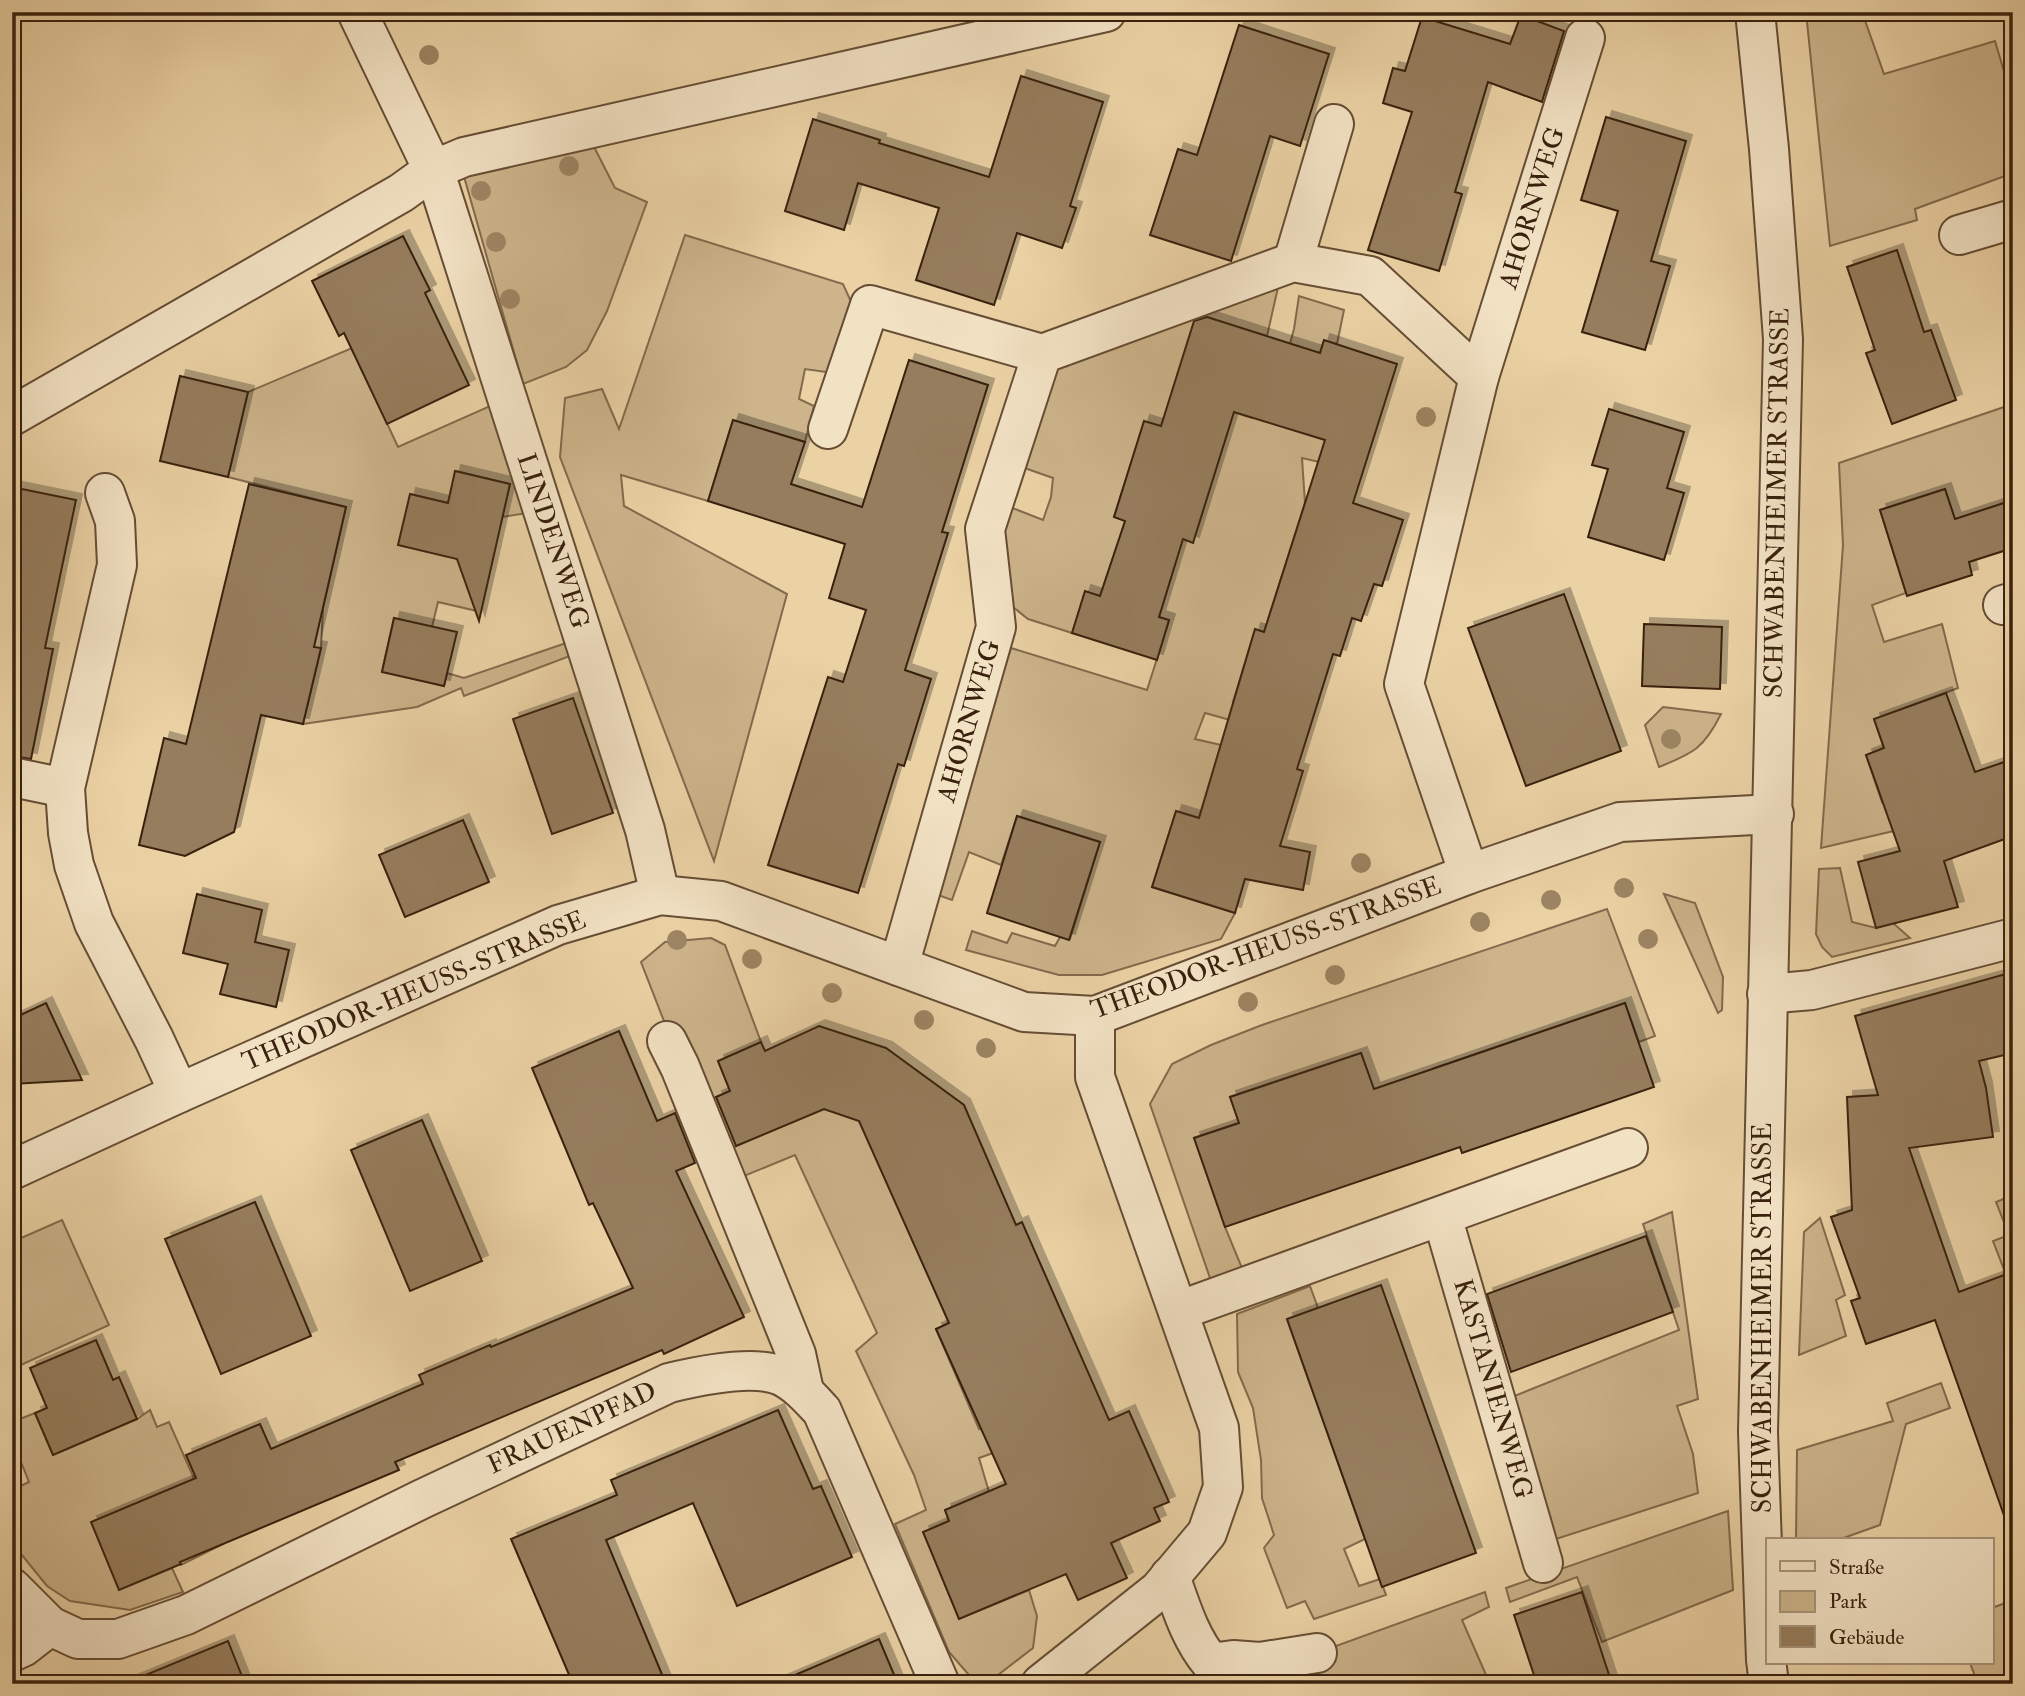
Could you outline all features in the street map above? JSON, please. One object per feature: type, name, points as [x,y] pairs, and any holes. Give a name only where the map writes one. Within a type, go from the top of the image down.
[{"type":"street","name":"LINDENWEG","points":[[357,12],[436,179],[645,831],[660,895]]},
{"type":"street","points":[[12,416],[401,193],[436,179],[464,157],[1106,12]]},
{"type":"street","name":"SCHWABENHEIMER STRASSE","points":[[1755,12],[1769,149],[1783,339],[1758,1432],[1766,1660]]},
{"type":"street","name":"AHORNWEG","points":[[1469,874],[1404,684],[1479,377],[1585,38]]},
{"type":"street","points":[[1293,262],[1334,124]]},
{"type":"street","points":[[1959,234],[2013,219]]},
{"type":"street","points":[[828,429],[864,295],[1042,354],[1293,262],[1370,276],[1479,377]]},
{"type":"street","name":"AHORNWEG","points":[[899,966],[996,627],[985,529],[1042,354]]},
{"type":"street","points":[[105,493],[115,522],[117,565],[65,788],[68,833],[74,865],[94,923],[179,1093]]},
{"type":"street","points":[[12,777],[65,788]]},
{"type":"street","name":"THEODOR-HEUSS-STRASSE","points":[[12,1170],[558,925],[660,895],[721,901],[1024,1012],[1095,1016],[1469,874],[1620,822],[1774,814]]},
{"type":"street","points":[[1767,994],[1812,990],[2013,938]]},
{"type":"street","points":[[1041,1684],[1159,1590],[1207,1533],[1223,1487],[1219,1429],[1096,1077],[1095,1016]]},
{"type":"street","points":[[667,1041],[680,1067],[796,1354],[804,1391]]},
{"type":"street","points":[[1178,1311],[1628,1148]]},
{"type":"street","name":"KASTANIENWEG","points":[[1442,1216],[1542,1563]]},
{"type":"street","name":"FRAUENPFAD","points":[[12,1588],[50,1626],[78,1639],[118,1639],[186,1615],[422,1499],[669,1383],[708,1374],[751,1372],[779,1376],[804,1391],[822,1411],[940,1684]]},
{"type":"street","points":[[1170,1576],[1199,1649],[1211,1663],[1233,1660],[1260,1662],[1317,1653]]},
{"type":"street","points":[[12,1652],[50,1626]]},
{"type":"street","name":"SCHWABENHEIMER STRASSE","points":[[1766,1664],[1769,1684]]},
{"type":"green space","points":[[1806,12],[1862,12],[1884,74],[1995,41],[2013,102],[2013,173],[1915,209],[1917,220],[1830,246]]},
{"type":"green space","points":[[591,141],[615,188],[647,202],[607,311],[587,350],[566,367],[523,384],[463,173]]},
{"type":"green space","points":[[685,235],[843,284],[858,317],[840,374],[805,369],[799,399],[814,406],[805,442],[733,420],[708,501],[621,475],[624,506],[787,594],[714,861],[560,457],[565,398],[602,389],[619,429]]},
{"type":"green space","points":[[1279,283],[1267,336],[1197,314],[1172,392],[1252,418],[1267,372],[1281,375],[1294,329],[1299,296],[1344,310],[1337,344],[1324,341],[1295,430],[1356,450],[1350,469],[1302,458],[1305,503],[1264,632],[1255,630],[1233,702],[1310,727],[1305,741],[1205,713],[1195,739],[1221,745],[1199,818],[1176,811],[1152,887],[1235,913],[1221,939],[1102,975],[1059,975],[966,950],[972,931],[1007,943],[1012,933],[1055,946],[1060,937],[1070,939],[1100,842],[1017,816],[1001,865],[969,852],[952,900],[932,893],[1011,648],[1147,690],[1169,621],[1159,617],[1171,577],[1113,558],[1100,596],[1085,592],[1072,633],[1028,619],[1008,603],[993,560],[1010,507],[1043,520],[1051,497],[1053,478],[1019,466],[1048,370]],"holes":[[[1144,422],[1193,542],[1114,517]]]},
{"type":"green space","points":[[352,348],[398,447],[499,402],[534,512],[502,517],[510,484],[456,471],[448,503],[410,494],[491,566],[477,611],[438,602],[432,627],[394,618],[382,671],[444,686],[447,673],[464,678],[566,643],[570,656],[464,696],[461,688],[417,707],[303,724],[321,648],[323,608],[346,507],[228,477],[248,392]]},
{"type":"green space","points":[[2013,404],[2013,500],[1968,560],[1945,489],[1880,510],[1906,593],[1872,605],[1884,642],[1942,624],[1958,688],[1874,719],[1884,748],[1866,755],[1882,802],[1964,773],[1932,822],[1821,848],[1843,545],[1839,463]]},
{"type":"green space","points":[[1663,707],[1721,714],[1709,735],[1697,748],[1659,767],[1645,725]]},
{"type":"green space","points":[[1840,868],[1852,922],[1876,928],[1893,923],[1910,938],[1832,957],[1822,947],[1816,934],[1819,869]]},
{"type":"green space","points":[[1664,894],[1695,903],[1723,977],[1722,1010],[1718,1013]]},
{"type":"green space","points":[[1607,909],[1655,1036],[1639,1042],[1625,1003],[1434,1068],[1384,1120],[1361,1053],[1230,1097],[1239,1123],[1194,1138],[1244,1273],[1211,1281],[1150,1104],[1172,1064],[1262,1025]]},
{"type":"green space","points":[[711,938],[725,945],[761,1042],[718,1061],[730,1091],[711,1099],[732,1148],[824,1109],[861,1121],[967,1315],[936,1329],[979,1429],[996,1452],[979,1458],[989,1492],[945,1510],[949,1521],[924,1532],[959,1619],[1029,1590],[1037,1616],[1033,1648],[998,1675],[975,1682],[949,1652],[895,1524],[926,1510],[914,1475],[856,1351],[877,1333],[795,1155],[727,1183],[641,962],[665,942]]},
{"type":"green space","points":[[2013,1195],[2013,1293],[1993,1241],[2009,1235],[1996,1202]]},
{"type":"green space","points":[[1672,1212],[1698,1399],[1677,1406],[1693,1454],[1698,1493],[1556,1539],[1512,1397],[1679,1330],[1643,1224]]},
{"type":"green space","points":[[1820,1218],[1845,1295],[1836,1300],[1846,1336],[1799,1355],[1804,1232]]},
{"type":"green space","points":[[62,1220],[109,1325],[12,1369],[12,1242]]},
{"type":"green space","points":[[1310,1286],[1318,1308],[1287,1319],[1365,1539],[1344,1549],[1359,1586],[1380,1579],[1386,1595],[1314,1619],[1305,1601],[1287,1608],[1264,1548],[1274,1535],[1262,1498],[1261,1460],[1253,1408],[1238,1372],[1237,1314]]},
{"type":"green space","points":[[1941,1383],[1950,1408],[1906,1424],[1880,1525],[1844,1538],[1796,1538],[1797,1450],[1893,1421],[1887,1403]]},
{"type":"green space","points":[[150,1410],[157,1427],[169,1422],[223,1544],[181,1565],[152,1497],[92,1522],[119,1590],[172,1568],[183,1592],[130,1610],[70,1601],[47,1586],[21,1554],[12,1532],[12,1490],[29,1482],[17,1452],[12,1454],[12,1422],[35,1413],[53,1455],[137,1419]]},
{"type":"green space","points":[[1728,1511],[1733,1590],[1602,1642],[1577,1577],[1510,1602],[1506,1588]]},
{"type":"green space","points":[[1485,1592],[1489,1607],[1462,1620],[1490,1684],[1294,1684],[1286,1664]]},
{"type":"green space","points":[[2013,1600],[2013,1675],[1989,1684],[1978,1684],[1970,1664],[1994,1664],[1994,1607]]},
{"type":"building","points":[[1521,15],[1564,31],[1542,102],[1488,82],[1455,192],[1462,194],[1439,271],[1368,250],[1412,112],[1383,103],[1393,68],[1405,71],[1422,17],[1510,44]]},
{"type":"building","points":[[1239,25],[1329,54],[1300,146],[1270,136],[1231,261],[1150,235],[1178,149],[1197,155]]},
{"type":"building","points":[[1021,76],[1103,102],[1070,206],[1076,208],[1062,248],[1017,233],[994,305],[916,280],[939,208],[858,183],[844,230],[785,211],[813,119],[880,140],[879,143],[989,177]]},
{"type":"building","points":[[1606,117],[1686,141],[1651,261],[1670,266],[1645,350],[1582,332],[1618,211],[1581,200]]},
{"type":"building","points":[[403,236],[430,290],[425,293],[469,385],[387,424],[344,333],[339,336],[312,281]]},
{"type":"building","points":[[1897,250],[1924,332],[1931,330],[1956,400],[1892,424],[1866,353],[1875,350],[1847,267]]},
{"type":"building","points":[[1207,317],[1320,353],[1324,340],[1397,364],[1353,503],[1403,520],[1382,586],[1374,584],[1361,621],[1352,618],[1340,656],[1333,654],[1297,769],[1303,771],[1280,846],[1310,852],[1303,890],[1245,879],[1235,913],[1152,887],[1176,811],[1199,818],[1255,629],[1264,632],[1325,440],[1234,412],[1193,543],[1183,539],[1159,617],[1169,620],[1157,660],[1072,633],[1085,591],[1100,596],[1125,521],[1114,517],[1144,421],[1161,426],[1194,321]]},
{"type":"building","points":[[909,360],[988,385],[942,532],[948,533],[905,670],[931,679],[904,766],[898,764],[858,893],[768,865],[828,677],[843,682],[866,610],[829,598],[845,544],[708,501],[733,420],[805,442],[791,484],[862,507]]},
{"type":"building","points":[[180,376],[248,392],[228,477],[160,461]]},
{"type":"building","points":[[1609,409],[1684,432],[1667,488],[1684,493],[1664,560],[1588,537],[1608,469],[1592,465]]},
{"type":"building","points":[[455,471],[510,484],[479,621],[457,559],[398,545],[410,494],[448,503]]},
{"type":"building","points":[[249,484],[346,507],[314,647],[321,648],[303,724],[261,715],[234,832],[185,856],[139,845],[164,738],[186,744]]},
{"type":"building","points":[[12,487],[76,500],[45,648],[53,649],[31,759],[12,756]]},
{"type":"building","points":[[1945,489],[1955,519],[2013,500],[2013,548],[1969,562],[1972,575],[1907,596],[1880,510]]},
{"type":"building","points":[[1564,594],[1621,751],[1526,786],[1468,628]]},
{"type":"building","points":[[394,618],[457,632],[444,686],[382,672]]},
{"type":"building","points":[[1644,624],[1722,627],[1720,689],[1642,686]]},
{"type":"building","points":[[1946,693],[1975,772],[2013,759],[2013,836],[1944,861],[1958,907],[1876,928],[1858,862],[1900,851],[1866,755],[1884,748],[1874,719]]},
{"type":"building","points":[[573,698],[613,813],[552,834],[513,719]]},
{"type":"building","points":[[1017,816],[1100,842],[1069,940],[987,913]]},
{"type":"building","points":[[463,820],[489,882],[405,917],[379,855]]},
{"type":"building","points":[[197,894],[262,910],[255,942],[289,950],[276,1007],[220,994],[228,964],[183,953]]},
{"type":"building","points":[[2013,972],[2013,1053],[1979,1061],[1993,1137],[1909,1148],[1959,1292],[2004,1275],[2013,1299],[2013,1523],[2007,1524],[1935,1320],[1866,1344],[1851,1301],[1860,1298],[1831,1217],[1852,1210],[1847,1097],[1878,1095],[1855,1016]]},
{"type":"building","points":[[46,1003],[82,1080],[12,1084],[12,1019]]},
{"type":"building","points":[[1625,1003],[1654,1087],[1462,1153],[1460,1147],[1225,1227],[1194,1138],[1239,1123],[1230,1097],[1361,1053],[1374,1089]]},
{"type":"building","points":[[819,1026],[886,1048],[964,1105],[1016,1225],[1022,1222],[1109,1420],[1129,1411],[1169,1502],[1154,1508],[1160,1521],[1111,1543],[1127,1578],[1078,1600],[1066,1574],[959,1619],[923,1532],[949,1521],[945,1510],[1006,1484],[936,1329],[949,1323],[859,1121],[824,1109],[736,1146],[716,1097],[730,1091],[718,1061],[761,1042],[765,1051]]},
{"type":"building","points":[[619,1031],[657,1121],[675,1113],[695,1163],[676,1171],[744,1317],[664,1354],[662,1350],[395,1462],[399,1470],[119,1590],[91,1522],[196,1478],[186,1455],[260,1424],[271,1449],[423,1384],[419,1375],[633,1288],[593,1203],[589,1205],[532,1068]]},
{"type":"building","points":[[422,1120],[482,1261],[410,1291],[351,1150]]},
{"type":"building","points":[[255,1202],[311,1336],[221,1374],[165,1239]]},
{"type":"building","points":[[1646,1236],[1673,1312],[1511,1372],[1487,1294]]},
{"type":"building","points":[[1381,1285],[1476,1553],[1382,1587],[1287,1319]]},
{"type":"building","points":[[96,1340],[113,1380],[119,1377],[137,1419],[53,1455],[35,1413],[47,1408],[30,1368]]},
{"type":"building","points":[[778,1410],[813,1489],[821,1486],[852,1557],[737,1606],[693,1503],[606,1540],[666,1684],[573,1684],[511,1539],[617,1495],[611,1480]]},
{"type":"building","points":[[1582,1592],[1612,1684],[1537,1684],[1514,1615]]},
{"type":"building","points":[[879,1639],[898,1684],[774,1684]]},
{"type":"building","points":[[228,1641],[245,1684],[126,1683]]}]
